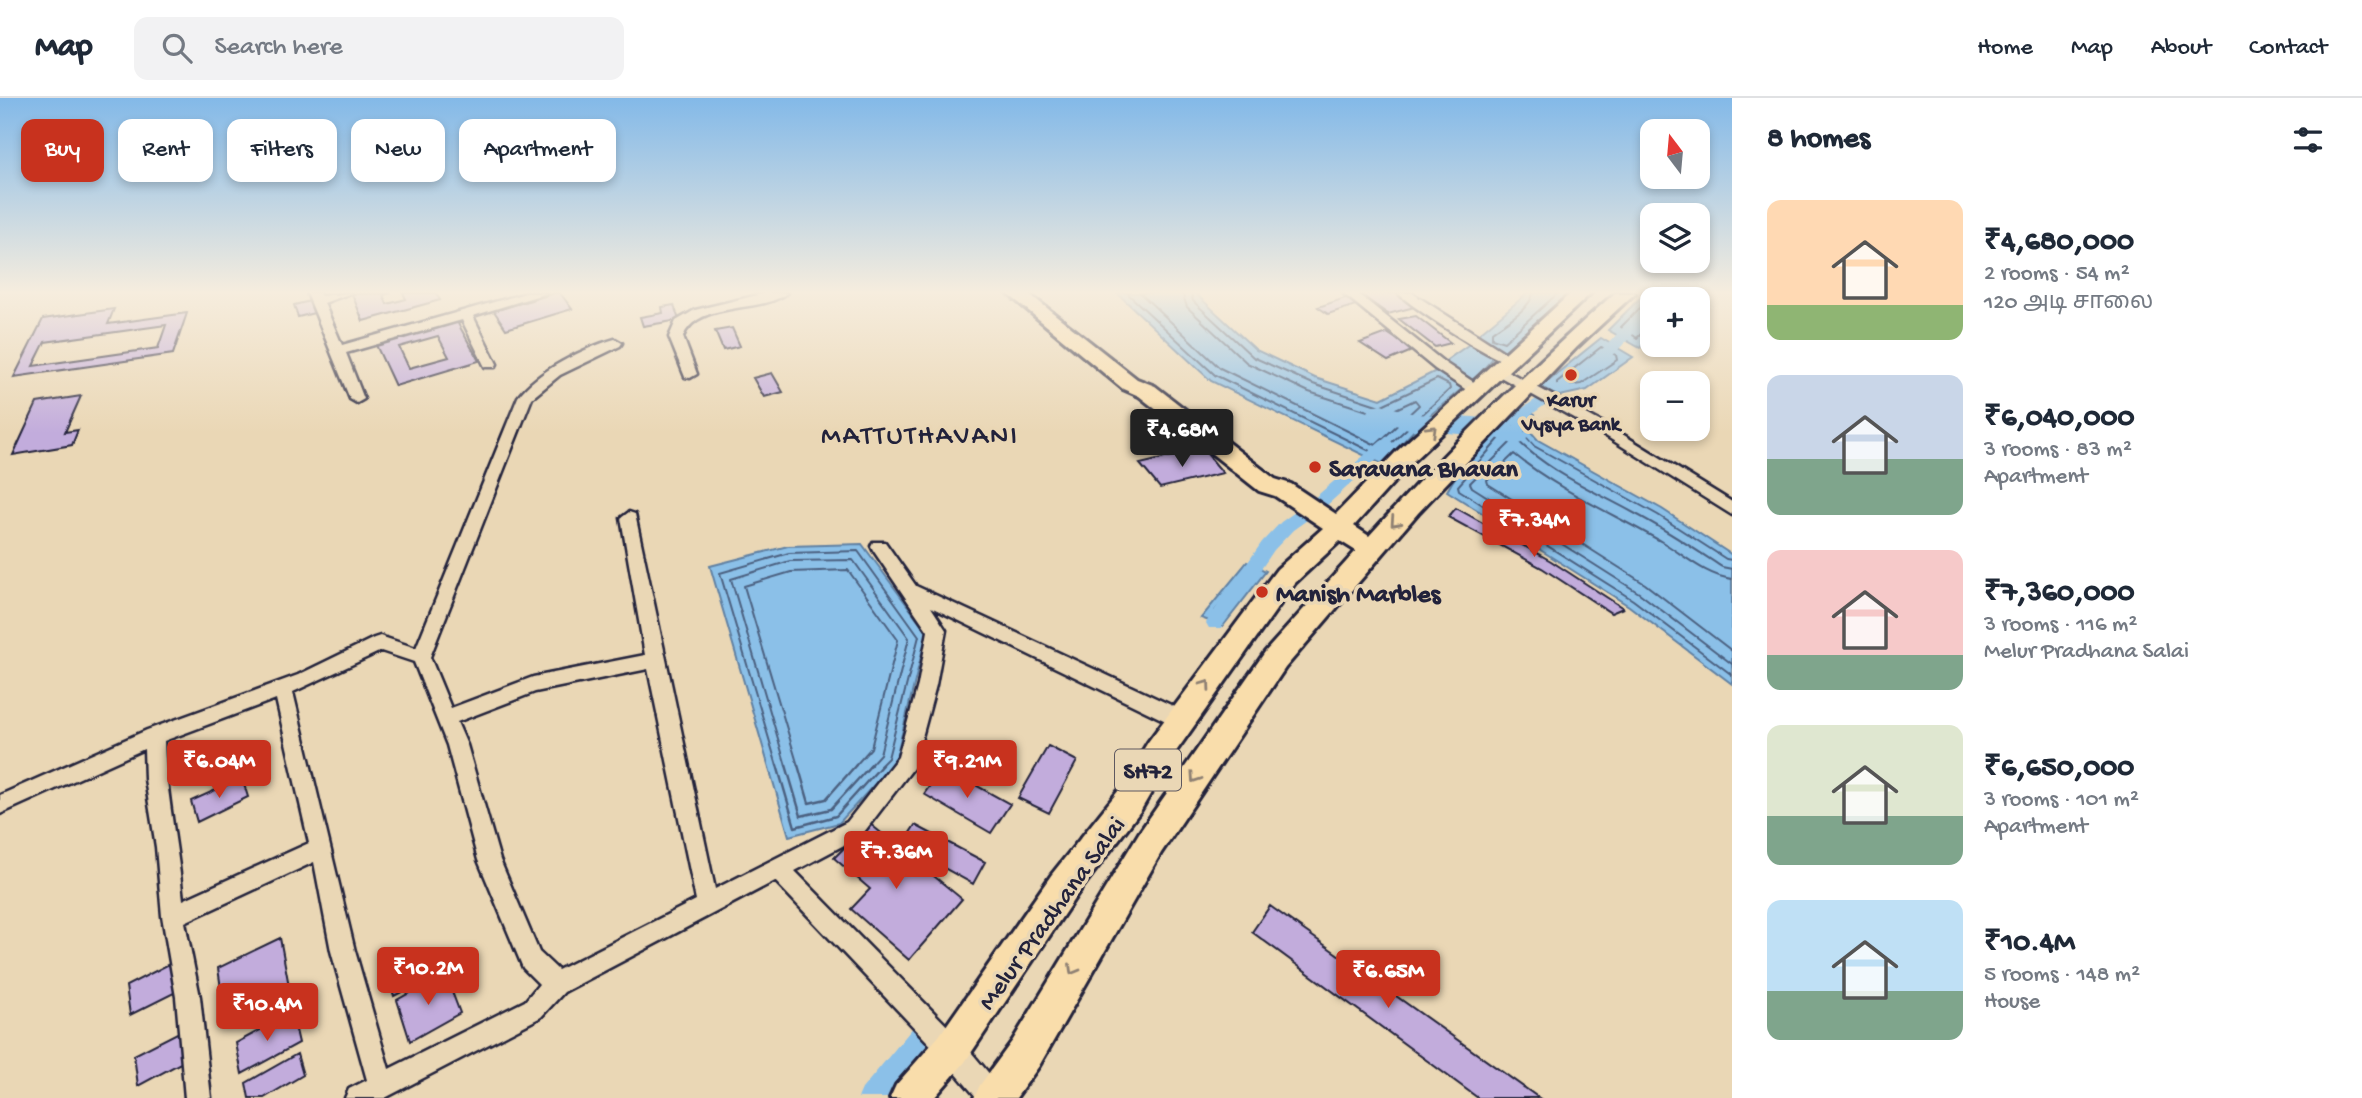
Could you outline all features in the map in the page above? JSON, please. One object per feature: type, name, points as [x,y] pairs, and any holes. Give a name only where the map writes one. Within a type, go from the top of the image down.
[{"type":"main road","points":[[1074,340],[1130,384],[1147,391],[1267,485],[1272,496],[1312,518],[1364,556]]},
{"type":"main road","points":[[1098,340],[1144,376],[1147,391]]},
{"type":"main road","name":"Melur Pradhana Salai","points":[[909,1098],[952,1049],[1064,884],[1130,800],[1158,751],[1286,576],[1312,518],[1404,457],[1469,393],[1529,340]]},
{"type":"main road","name":"Melur Pradhana Salai","points":[[993,1098],[1026,1053],[1150,843],[1275,660],[1364,556],[1442,473],[1499,414],[1532,388],[1580,340]]},
{"type":"street","points":[[333,340],[357,399]]},
{"type":"street","points":[[338,351],[378,340]]},
{"type":"street","points":[[478,340],[490,363]]},
{"type":"street","points":[[677,340],[690,374]]},
{"type":"street","points":[[1407,340],[1469,393]]},
{"type":"street","points":[[1473,340],[1504,362],[1532,388],[1674,471],[1732,509]]},
{"type":"street","points":[[556,984],[531,960],[489,860],[457,744],[422,657],[525,397],[534,385],[552,374],[615,343]]},
{"type":"street","points":[[629,518],[655,660],[708,906]]},
{"type":"street","points":[[358,1098],[533,1009],[556,984],[853,829],[907,761],[927,685],[937,630],[879,545]]},
{"type":"street","points":[[910,591],[956,610],[1181,719]]},
{"type":"street","points":[[0,805],[154,736],[283,688],[380,643],[422,657]]},
{"type":"street","points":[[447,718],[533,685],[655,660]]},
{"type":"street","points":[[283,688],[343,951],[381,1085]]},
{"type":"street","points":[[154,736],[155,779],[167,847],[173,916],[188,998],[198,1098]]},
{"type":"street","points":[[173,916],[321,848]]},
{"type":"street","points":[[778,869],[952,1049],[993,1098]]},
{"type":"water","points":[[1167,340],[1245,340],[1256,350],[1315,378],[1381,399],[1438,370],[1465,386],[1422,422],[1382,464],[1211,381]]},
{"type":"water","points":[[1482,340],[1518,340],[1504,353]]},
{"type":"water","points":[[1599,340],[1604,340],[1633,357],[1587,390],[1560,396],[1540,387]]},
{"type":"water","points":[[1625,340],[1640,340],[1640,348]]},
{"type":"water","points":[[1471,343],[1494,357],[1473,381],[1444,362]]},
{"type":"water","points":[[1523,409],[1535,415],[1530,431],[1538,440],[1662,509],[1732,555],[1732,684],[1629,606],[1447,491],[1481,446]]},
{"type":"water","points":[[862,544],[927,632],[895,762],[839,823],[789,836],[710,566],[788,546]]},
{"type":"water","points":[[1247,562],[1266,571],[1223,626],[1201,618]]},
{"type":"building","points":[[33,340],[62,340],[45,342],[33,366],[158,348],[161,340],[178,340],[173,354],[14,377]]},
{"type":"building","points":[[387,340],[425,340],[399,347],[409,368],[449,357],[440,340],[467,340],[479,361],[395,386],[375,343]]},
{"type":"building","points":[[719,340],[737,340],[740,346],[723,350]]},
{"type":"building","points":[[1369,340],[1398,340],[1414,350],[1388,361],[1360,343]]},
{"type":"building","points":[[1426,340],[1447,340],[1451,343],[1435,347]]},
{"type":"building","points":[[772,373],[783,392],[764,397],[753,378]]},
{"type":"building","points":[[81,396],[65,432],[78,430],[72,445],[13,455],[37,403]]},
{"type":"building","points":[[1203,449],[1223,473],[1160,488],[1140,464]]},
{"type":"building","points":[[1456,508],[1551,561],[1623,608],[1611,613],[1542,568],[1448,517]]},
{"type":"building","points":[[1048,746],[1077,761],[1049,813],[1018,798]]},
{"type":"building","points":[[943,767],[1010,804],[991,833],[924,794]]},
{"type":"building","points":[[242,778],[248,797],[197,822],[191,801]]},
{"type":"building","points":[[869,823],[962,899],[909,960],[851,909],[870,889],[834,858]]},
{"type":"building","points":[[915,825],[985,862],[973,884],[902,845]]},
{"type":"building","points":[[1270,906],[1539,1098],[1478,1098],[1252,932]]},
{"type":"building","points":[[280,938],[289,986],[225,1016],[218,968]]},
{"type":"building","points":[[441,953],[446,969],[394,996],[389,980]]},
{"type":"building","points":[[175,961],[180,990],[130,1015],[126,986]]},
{"type":"building","points":[[445,973],[460,1013],[410,1041],[397,1000]]},
{"type":"building","points":[[292,1013],[299,1043],[242,1074],[236,1043]]},
{"type":"building","points":[[185,1029],[190,1058],[138,1086],[134,1055]]},
{"type":"building","points":[[297,1054],[303,1075],[264,1098],[249,1098],[246,1083]]},
{"type":"waterway","points":[[1595,361],[1620,340]]},
{"type":"waterway","points":[[1519,429],[1525,413],[1570,380]]},
{"type":"waterway","points":[[1381,412],[1412,422],[1499,429],[1515,436]]},
{"type":"waterway","points":[[1215,623],[1268,546],[1287,526],[1318,504],[1386,444]]},
{"type":"waterway","points":[[871,1098],[924,1034]]},
{"type":"place","name":"Karur Vysya Bank","points":[[1571,375]]},
{"type":"place","name":"Saravana Bhavan","points":[[1315,467]]},
{"type":"place","name":"Manish Marbles","points":[[1262,592]]},
{"type":"district","name":"MATTUTHAVANI","points":[[920,433]]}]
